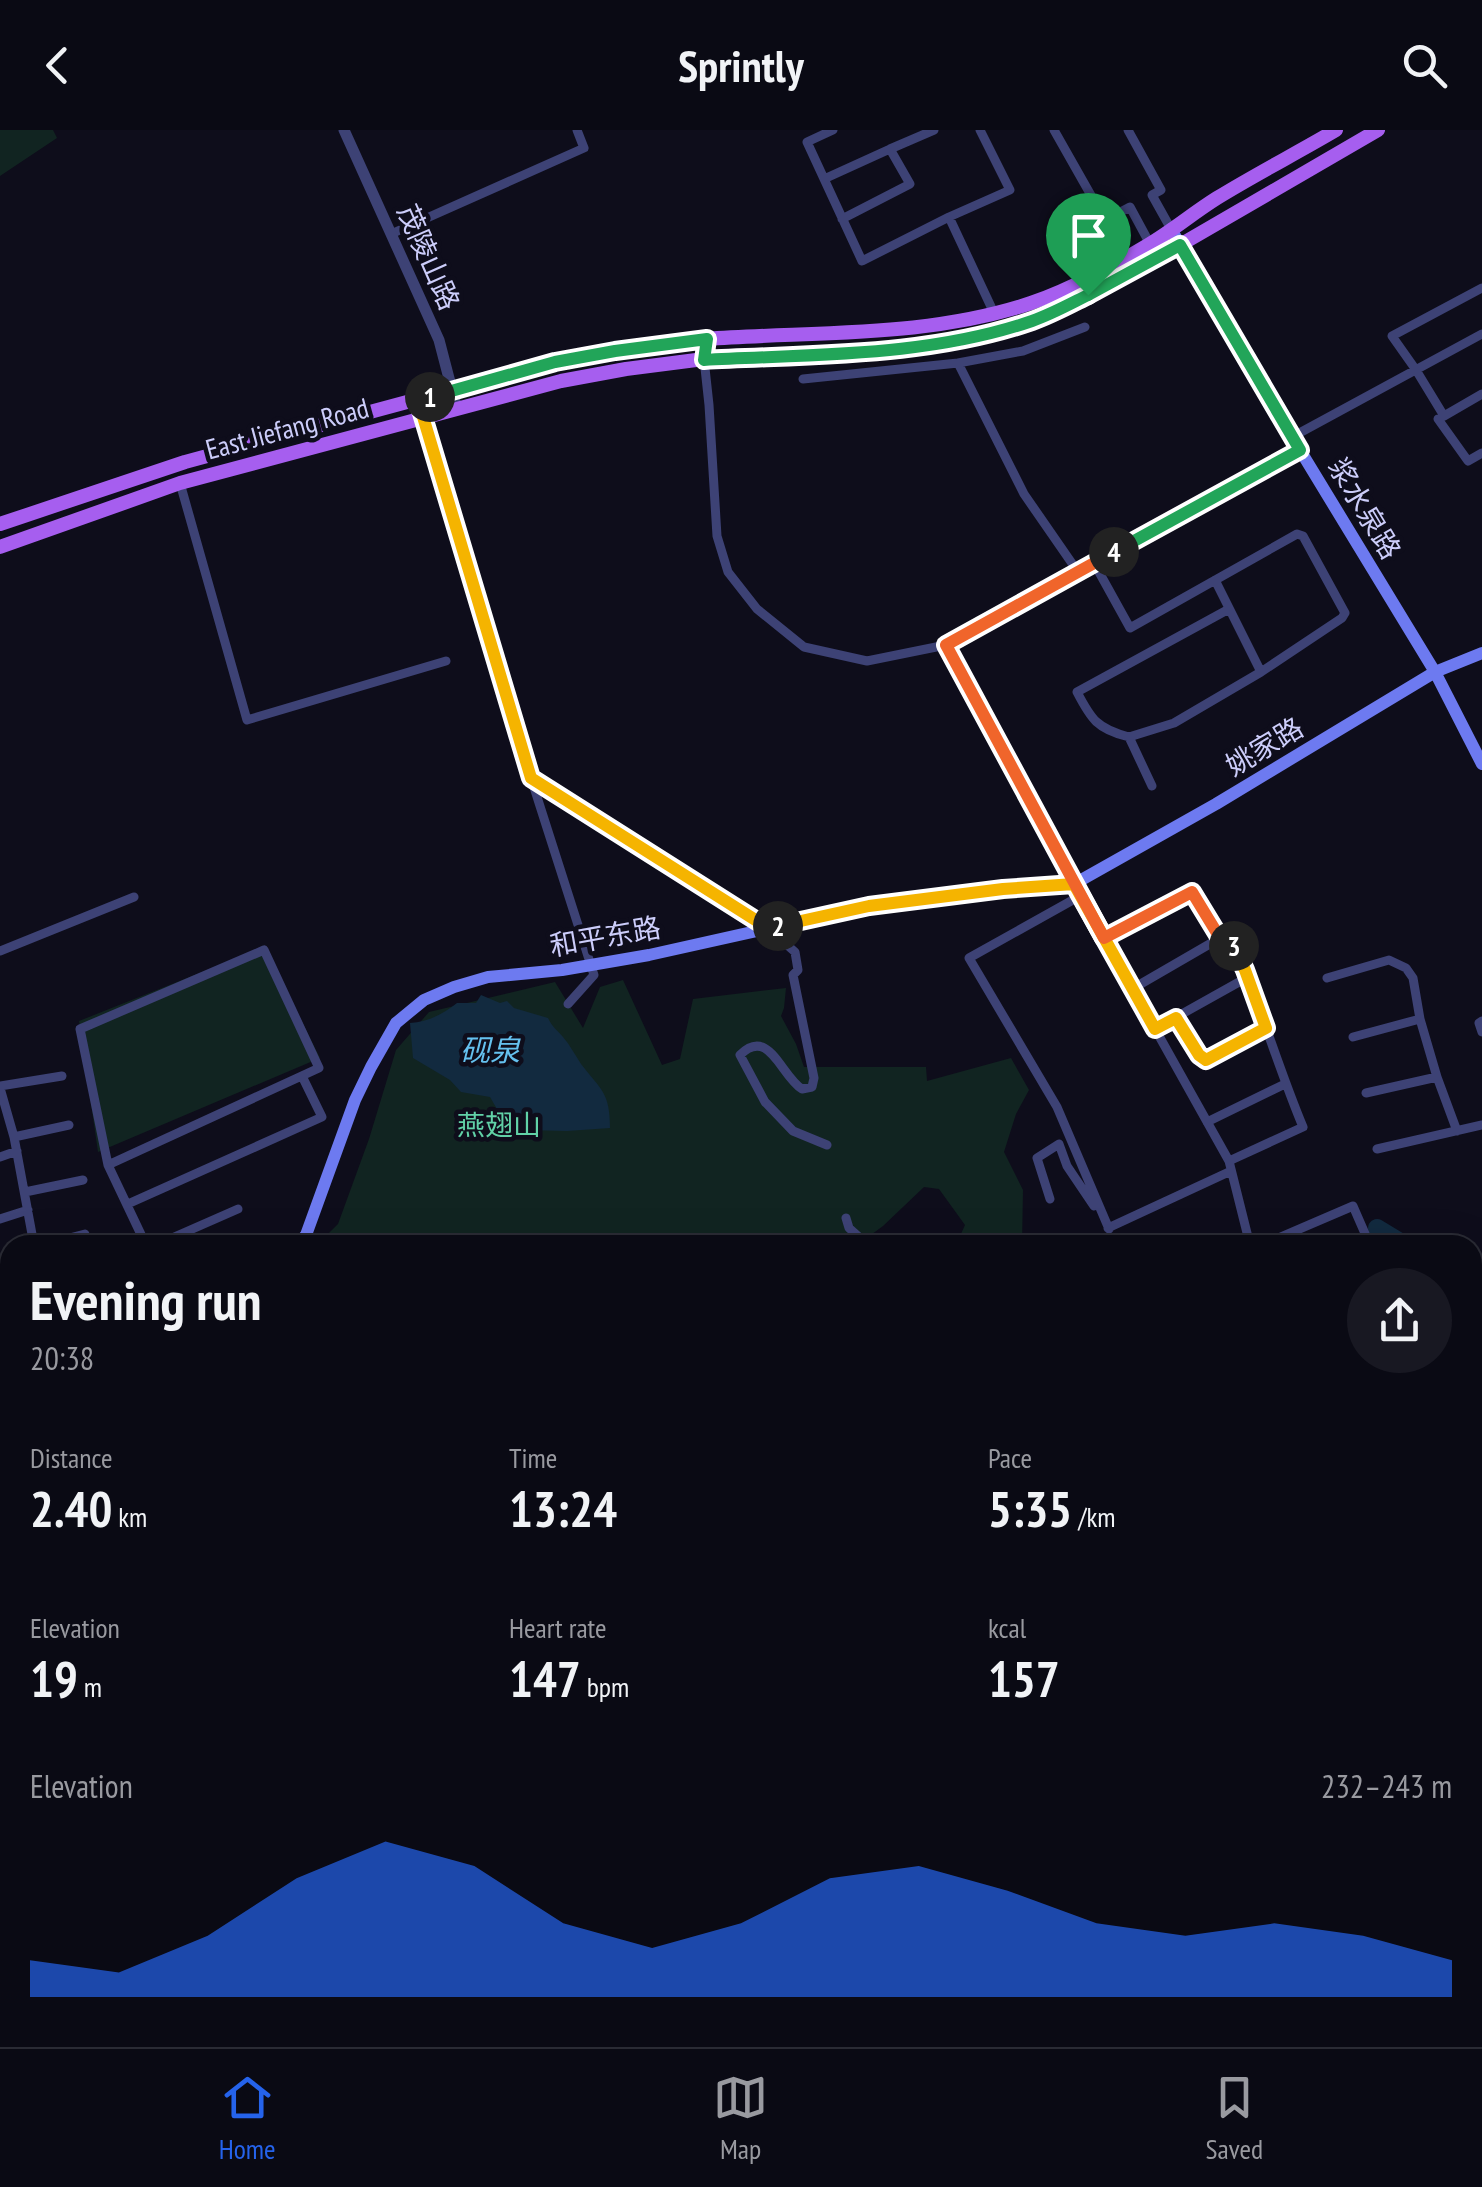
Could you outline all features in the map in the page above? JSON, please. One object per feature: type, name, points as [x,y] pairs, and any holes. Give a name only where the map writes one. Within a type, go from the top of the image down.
[{"type":"main road","name":"East Jiefang Road","points":[[0,524],[185,462],[570,360],[707,339],[867,332],[994,313],[1058,293],[1150,244],[1218,198],[1336,130]]},
{"type":"main road","name":"East Jiefang Road","points":[[0,547],[180,483],[562,381],[704,360],[875,350],[970,338],[1035,320],[1180,245],[1378,130]]},
{"type":"main road","name":"浆水泉路","points":[[1171,228],[1436,672],[1482,764]]},
{"type":"main road","name":"姚家路","points":[[1077,890],[1436,672],[1482,653]]},
{"type":"main road","name":"和平东路","points":[[305,1235],[355,1100],[396,1023],[424,1000],[488,977],[649,956],[869,906],[1003,889],[1077,890]]},
{"type":"street","name":"茂陵山路","points":[[344,130],[439,340],[457,409]]},
{"type":"street","points":[[390,234],[584,148],[577,130]]},
{"type":"street","points":[[832,130],[807,142],[862,261],[1010,190],[980,130]]},
{"type":"street","points":[[824,179],[934,130]]},
{"type":"street","points":[[1054,130],[1105,220],[1130,207],[1150,244]]},
{"type":"street","points":[[1128,130],[1161,190],[1152,195],[1171,228]]},
{"type":"street","points":[[842,218],[910,184],[890,149]]},
{"type":"street","points":[[949,217],[994,313]]},
{"type":"street","points":[[1482,288],[1392,336],[1444,416],[1482,394]]},
{"type":"street","points":[[802,379],[958,363],[1024,351],[1085,327]]},
{"type":"street","points":[[707,339],[704,360],[716,536],[728,572],[757,609],[804,647],[866,662],[946,645],[1094,563],[1482,334]]},
{"type":"street","points":[[958,363],[1024,494],[1078,572]]},
{"type":"street","points":[[418,400],[594,975],[568,1004]]},
{"type":"street","points":[[1438,420],[1468,461],[1482,453]]},
{"type":"street","points":[[180,483],[248,720],[446,661]]},
{"type":"street","points":[[1094,563],[1130,628],[1297,534],[1303,536],[1344,613],[1261,672],[1174,722],[1129,737],[1115,734],[1093,721],[1077,692],[1229,608]]},
{"type":"street","points":[[1215,580],[1261,672]]},
{"type":"street","points":[[946,645],[1230,1166],[1247,1235]]},
{"type":"street","points":[[1129,737],[1152,786]]},
{"type":"street","points":[[531,778],[768,928],[795,952],[798,970],[793,976],[814,1078],[812,1086],[802,1089],[793,1083],[767,1048],[759,1045],[740,1055],[765,1102],[793,1132],[827,1145]]},
{"type":"street","points":[[1077,890],[969,958],[1056,1107],[1109,1229]]},
{"type":"street","points":[[1104,938],[1192,892],[1220,938]]},
{"type":"street","points":[[0,951],[134,897]]},
{"type":"street","points":[[1109,1229],[1303,1127],[1230,938],[1220,938],[1132,989]]},
{"type":"street","points":[[108,1165],[319,1068],[264,950],[80,1029],[108,1165],[141,1235]]},
{"type":"street","points":[[1327,978],[1389,960],[1406,968],[1413,978],[1420,1018],[1457,1131]]},
{"type":"street","points":[[1155,1029],[1248,977]]},
{"type":"street","points":[[1176,1018],[1206,1060],[1266,1028]]},
{"type":"street","points":[[1353,1037],[1420,1018]]},
{"type":"street","points":[[1482,1021],[1482,1032]]},
{"type":"street","points":[[35,1235],[0,1087],[62,1076]]},
{"type":"street","points":[[130,1203],[322,1117],[302,1076]]},
{"type":"street","points":[[1366,1093],[1438,1077]]},
{"type":"street","points":[[1207,1122],[1285,1084]]},
{"type":"street","points":[[1376,1149],[1482,1125]]},
{"type":"street","points":[[14,1137],[69,1126]]},
{"type":"street","points":[[1050,1198],[1037,1158],[1058,1144],[1067,1166],[1109,1229]]},
{"type":"street","points":[[0,1157],[17,1150]]},
{"type":"street","points":[[25,1192],[83,1180]]},
{"type":"street","points":[[1285,1235],[1353,1206],[1366,1235]]},
{"type":"street","points":[[179,1235],[238,1209]]},
{"type":"street","points":[[0,1220],[28,1210]]},
{"type":"street","points":[[846,1218],[857,1235]]},
{"type":"street","points":[[81,1235],[85,1234]]},
{"type":"green space","points":[[0,130],[53,130],[57,138],[0,176]]},
{"type":"green space","points":[[265,947],[320,1058],[98,1152],[79,1021]]},
{"type":"green space","name":"燕翅山","points":[[623,980],[662,1065],[680,1059],[693,999],[786,988],[781,1016],[804,1067],[926,1067],[927,1081],[1011,1058],[1029,1090],[1016,1114],[1004,1152],[1023,1190],[1022,1235],[960,1235],[965,1225],[939,1189],[924,1187],[871,1235],[327,1235],[338,1224],[396,1050],[429,1012],[555,982],[583,1028],[600,987]]},
{"type":"water","name":"砚泉","points":[[481,995],[548,1018],[603,1092],[610,1128],[527,1130],[523,1123],[504,1121],[490,1097],[461,1092],[450,1080],[413,1058],[410,1023],[435,1017],[457,1003],[476,1003]]},
{"type":"waterway","points":[[1377,1228],[1389,1235]]},
{"type":"route","points":[[1180,245],[1300,450],[946,645],[1104,938],[1192,892],[1220,938],[1230,938],[1266,1028],[1206,1060],[1176,1018],[1155,1029],[1132,989],[1074,884],[869,906],[768,928],[531,778],[418,400],[555,362],[707,339],[704,360],[953,342],[1035,320],[1088,295],[1180,245]]}]
